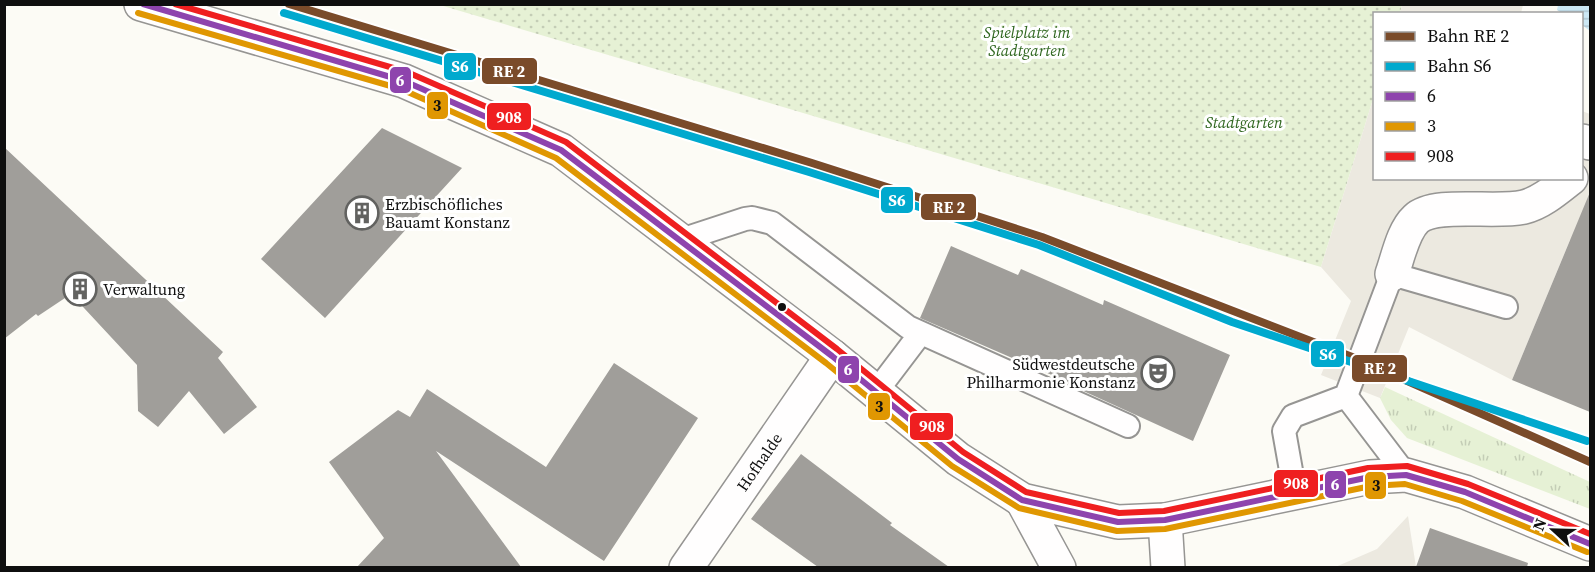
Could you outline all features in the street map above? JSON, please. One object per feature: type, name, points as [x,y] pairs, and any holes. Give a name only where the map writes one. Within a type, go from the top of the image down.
[{"type":"street","points":[[141,4],[404,81],[561,150],[832,356],[958,459],[1022,500],[1118,522],[1165,519],[1378,476],[1406,475],[1465,492],[1590,544]]},
{"type":"street","points":[[1392,274],[1415,220],[1428,212],[1507,211],[1527,207],[1568,180]]},
{"type":"street","name":"Hofhalde","points":[[686,567],[832,356]]},
{"type":"street","points":[[1022,500],[1059,567]]},
{"type":"street","points":[[1165,519],[1168,567]]},
{"type":"lane","points":[[681,240],[745,219],[772,223],[895,319],[920,334],[1128,426]]},
{"type":"lane","points":[[1295,493],[1284,431],[1293,416],[1346,396],[1392,274],[1506,308]]},
{"type":"lane","points":[[876,392],[920,334]]},
{"type":"lane","points":[[1346,396],[1406,475]]},
{"type":"green space","name":"Stadtgarten","points":[[440,5],[1402,5],[1400,12],[1373,12],[1373,99],[1321,267]]},
{"type":"green space","points":[[1385,387],[1590,482],[1590,509],[1407,438],[1391,420],[1380,398]]},
{"type":"shaded area","points":[[1403,4],[1523,5],[1521,12],[1400,12]]},
{"type":"shaded area","points":[[1373,99],[1373,180],[1583,180],[1583,111],[1590,114],[1590,221],[1581,244],[1570,240],[1512,380],[1409,327],[1380,398],[1321,375],[1351,301],[1321,267]]},
{"type":"shaded area","points":[[1408,516],[1416,567],[1333,568],[1377,549]]},
{"type":"water","points":[[1558,5],[1590,5],[1590,31],[1583,26],[1583,12],[1557,10]]},
{"type":"building","name":"Erzbischöfliches Bauamt Konstanz","points":[[382,128],[462,168],[325,318],[261,259]]},
{"type":"building","name":"Verwaltung","points":[[4,147],[223,352],[218,358],[257,407],[224,434],[189,391],[158,427],[138,411],[137,365],[71,294],[38,316],[36,314],[4,339]]},
{"type":"building","points":[[1590,192],[1590,412],[1512,380]]},
{"type":"building","points":[[951,246],[1018,275],[1021,269],[1103,305],[1104,300],[1230,355],[1193,441],[1068,384],[1068,382],[920,318]]},
{"type":"building","points":[[614,363],[698,418],[604,561],[436,451],[521,567],[357,567],[384,538],[329,462],[398,410],[410,417],[427,389],[546,467]]},
{"type":"building","points":[[801,454],[892,523],[890,525],[949,567],[818,567],[751,519]]},
{"type":"building","points":[[1430,528],[1528,563],[1527,567],[1416,567]]},
{"type":"transit line","name":"6","points":[[143,4],[404,81],[561,150],[832,356],[958,459],[1022,500],[1118,522],[1165,520],[1370,477],[1406,475],[1465,492],[1590,544]]},
{"type":"transit line","name":"908","points":[[175,4],[407,72],[566,142],[837,349],[963,452],[1026,492],[1119,513],[1164,511],[1368,468],[1407,466],[1468,484],[1590,534]]},
{"type":"transit line","points":[[289,4],[812,163],[1042,237],[1360,360],[1590,462]]},
{"type":"transit line","name":"3","points":[[138,13],[401,89],[556,158],[826,363],[952,466],[1019,508],[1117,531],[1165,529],[1371,486],[1405,484],[1462,501],[1587,552]]},
{"type":"rail line","name":"S6","points":[[284,13],[809,172],[1039,245],[1232,322],[1587,441]]},
{"type":"place","name":"Erzbischöfliches Bauamt Konstanz","points":[[362,213]]},
{"type":"place","name":"Verwaltung","points":[[80,289]]},
{"type":"place","name":"Südwestdeutsche Philharmonie Konstanz","points":[[1158,373]]},
{"type":"park label","name":"Spielplatz im Stadtgarten","points":[[1027,41]]}]
